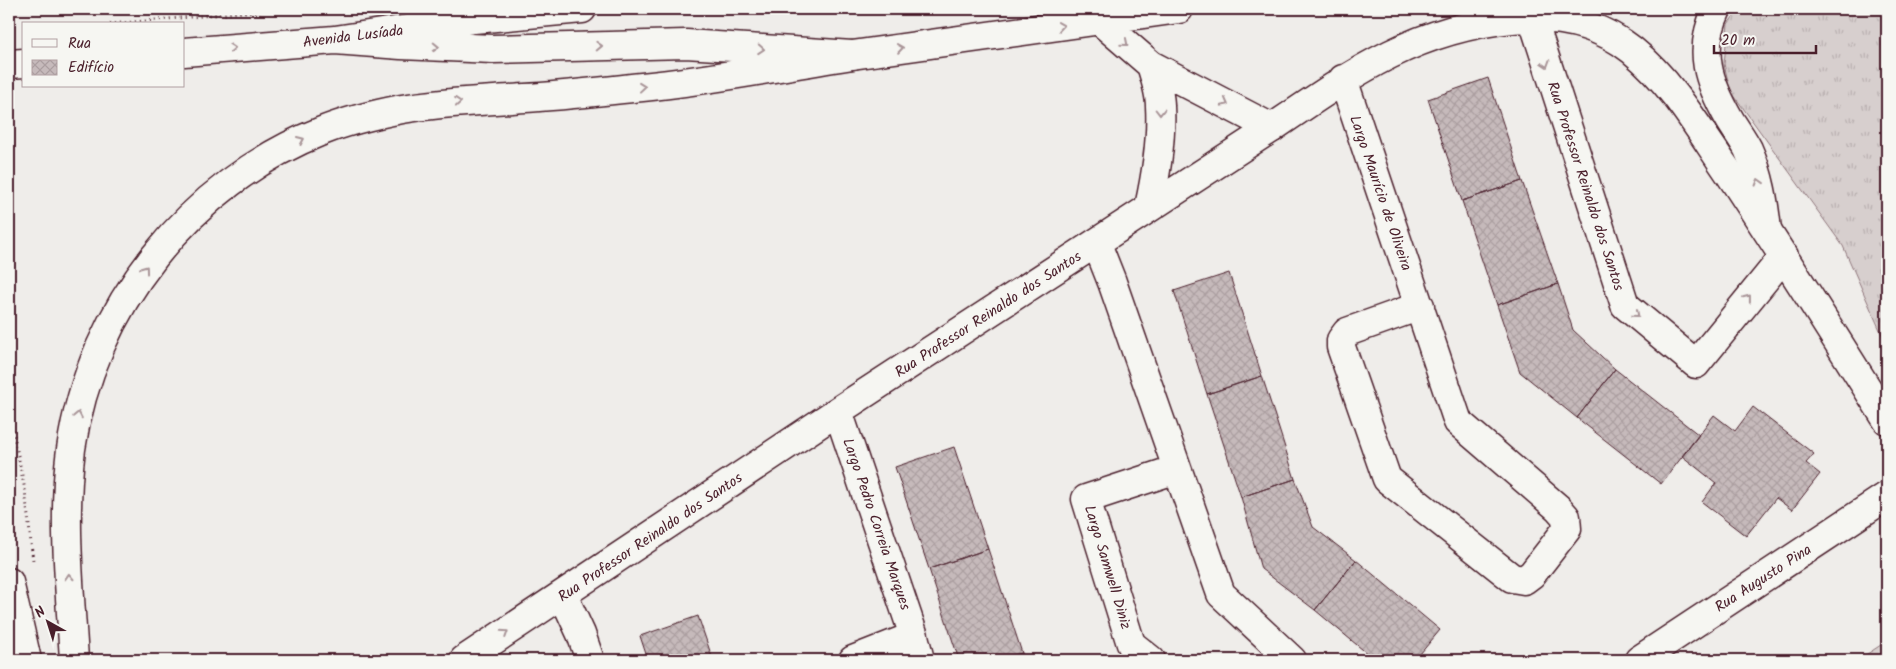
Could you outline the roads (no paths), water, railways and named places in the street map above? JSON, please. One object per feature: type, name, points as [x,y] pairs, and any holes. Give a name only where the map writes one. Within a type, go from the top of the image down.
[{"type":"main road","name":"Avenida Lusíada","points":[[185,52],[335,40],[474,19],[582,9]]},
{"type":"main road","points":[[74,660],[68,550],[68,481],[71,447],[79,406],[92,367],[103,339],[117,312],[153,258],[188,219],[228,184],[258,163],[290,145],[324,130],[400,110],[441,103],[524,98],[686,83],[852,55],[1178,9]]},
{"type":"main road","points":[[1717,9],[1707,39],[1706,58],[1710,78],[1718,98],[1748,148],[1762,187],[1767,230]]},
{"type":"main road","name":"Rua Professor Reinaldo dos Santos","points":[[1532,17],[1625,305],[1696,364],[1784,256]]},
{"type":"main road","name":"Rua Professor Reinaldo dos Santos","points":[[464,660],[838,411],[1097,244],[1149,207],[1272,128],[1343,79],[1384,56],[1431,36],[1456,28],[1491,21],[1532,17],[1559,19],[1581,24],[1601,32],[1632,50],[1659,77],[1689,114],[1767,230],[1887,420]]},
{"type":"main road","points":[[1100,21],[1151,65],[1272,128]]},
{"type":"main road","points":[[335,40],[493,49],[686,44],[852,55]]},
{"type":"main road","points":[[9,64],[22,63]]},
{"type":"main road","points":[[1149,207],[1153,189],[1160,114],[1160,105],[1151,65]]},
{"type":"main road","name":"Largo Maurício de Oliveira","points":[[1343,79],[1420,306],[1458,422],[1566,517],[1567,529],[1532,574],[1524,580],[1512,578],[1387,479],[1341,347],[1341,340],[1348,332],[1420,306]]},
{"type":"main road","points":[[1097,244],[1221,594],[1292,660]]},
{"type":"main road","name":"Largo Pedro Correia Marques","points":[[838,411],[917,648],[853,660]]},
{"type":"main road","name":"Largo Samwell Diniz","points":[[1150,660],[1131,644],[1086,499],[1178,470]]},
{"type":"main road","name":"Rua Augusto Pina","points":[[1639,660],[1887,496]]},
{"type":"main road","points":[[9,582],[28,660]]},
{"type":"main road","points":[[563,595],[581,634],[590,660]]}]
